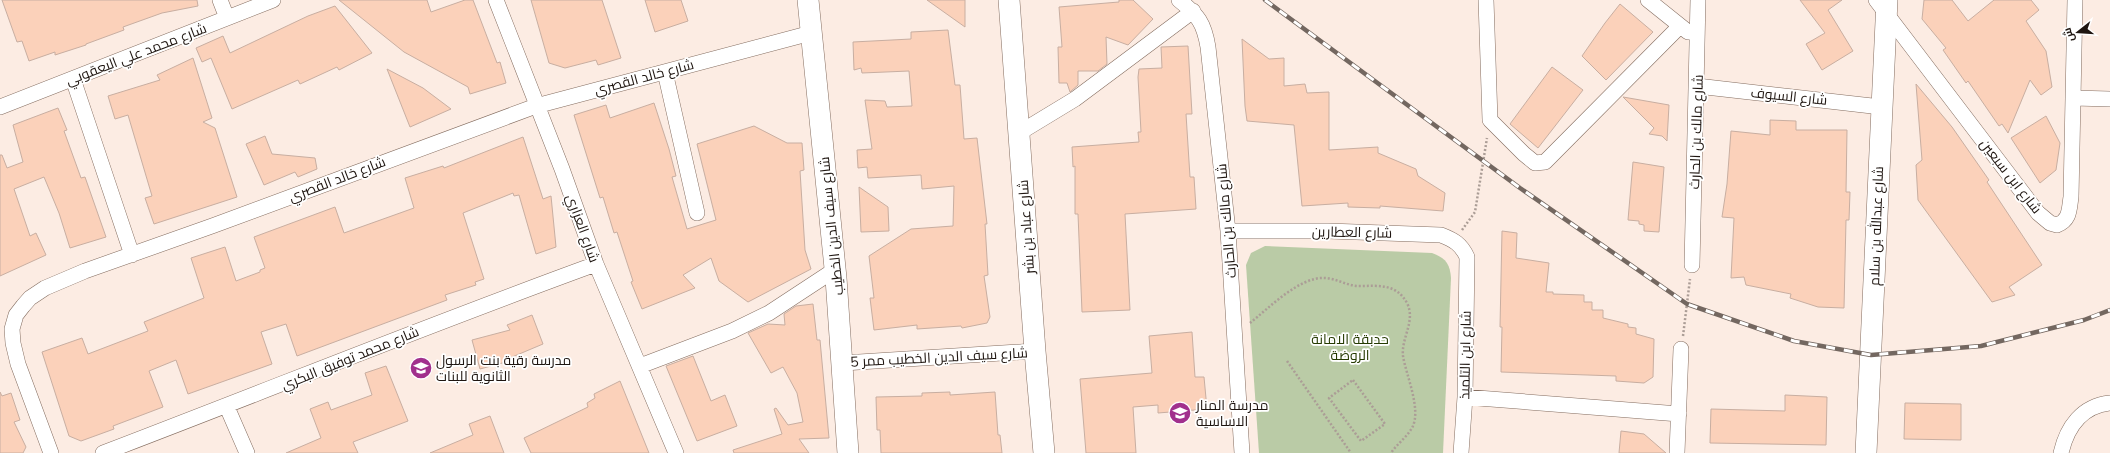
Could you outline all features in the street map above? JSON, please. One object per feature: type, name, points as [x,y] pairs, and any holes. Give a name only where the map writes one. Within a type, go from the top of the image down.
[{"type":"street","points":[[220,0],[227,18]]},
{"type":"street","name":"شارع محمد علي اليعقوبي","points":[[0,107],[273,0]]},
{"type":"street","name":"شارع العزاري","points":[[496,0],[536,106],[562,169],[596,264],[676,453]]},
{"type":"street","name":"شارع سيف الدين الخطيب","points":[[808,0],[836,269],[848,453]]},
{"type":"street","name":"شارع عباد بن بشر","points":[[1009,0],[1034,352],[1044,453]]},
{"type":"street","name":"شارع مالك بن الحارث","points":[[1179,0],[1193,11],[1202,22],[1208,47],[1228,231],[1242,453]]},
{"type":"street","points":[[1486,0],[1490,120],[1535,163],[1545,162],[1680,26]]},
{"type":"street","points":[[1648,0],[1698,40]]},
{"type":"street","name":"شارع مالك بن الحارث","points":[[1692,265],[1698,0]]},
{"type":"street","name":"شارع ابن سبعين","points":[[1883,5],[2038,213],[2050,223],[2057,225],[2064,222],[2068,217],[2071,197],[2075,0]]},
{"type":"street","name":"شارع عبدالله بن سلام","points":[[1866,453],[1881,107],[1883,5]]},
{"type":"street","points":[[1019,132],[1075,99],[1193,11]]},
{"type":"street","name":"شارع خالد القصري","points":[[51,453],[18,364],[13,343],[12,329],[16,315],[30,298],[58,281],[536,106],[811,33]]},
{"type":"street","points":[[665,72],[697,213]]},
{"type":"street","points":[[73,79],[132,254]]},
{"type":"street","name":"شارع السيوف","points":[[1697,86],[1881,107]]},
{"type":"street","points":[[2074,98],[2110,99]]},
{"type":"street","name":"شارع العطارين","points":[[1228,231],[1328,231],[1441,235],[1455,240]]},
{"type":"street","name":"شارع ابن التلميذ","points":[[1455,240],[1463,248],[1467,257],[1464,397],[1461,453]]},
{"type":"street","name":"شارع محمد توفيق البكري","points":[[104,453],[483,306],[596,264]]},
{"type":"street","points":[[640,366],[732,330],[769,313],[836,269]]},
{"type":"street","points":[[1677,453],[1681,349]]},
{"type":"street","name":"شارع سيف الدين الخطيب ممر 5","points":[[843,363],[1034,352]]},
{"type":"street","points":[[1464,397],[1679,414]]},
{"type":"street","points":[[2061,453],[2068,429],[2078,418],[2094,407],[2110,403]]},
{"type":"street","points":[[227,406],[247,453]]},
{"type":"path","points":[[1455,240],[1475,212],[1490,120]]},
{"type":"path","points":[[1681,349],[1692,265]]},
{"type":"path","points":[[1250,323],[1296,288],[1314,279],[1335,279],[1356,286],[1382,285],[1392,288],[1400,294],[1407,304],[1410,314],[1410,324],[1403,345],[1404,356],[1411,384],[1414,412],[1413,426],[1404,439],[1391,453]]},
{"type":"path","points":[[1287,361],[1351,453]]},
{"type":"path","points":[[1353,380],[1385,424],[1361,441],[1329,398],[1353,380]]},
{"type":"green space","name":"حدبقة الامانة الروضة","points":[[1265,246],[1432,253],[1444,259],[1450,269],[1451,278],[1443,453],[1259,453],[1246,265],[1251,253]]},
{"type":"building","points":[[2,0],[197,0],[198,6],[162,13],[123,27],[124,30],[86,45],[55,55],[55,52],[29,61],[22,41],[17,42]]},
{"type":"building","points":[[339,0],[427,0],[431,12],[465,0],[473,0],[497,63],[500,62],[506,83],[470,94],[468,87],[404,52]]},
{"type":"building","points":[[531,0],[602,0],[621,58],[598,65],[596,60],[565,68],[549,63]]},
{"type":"building","points":[[645,0],[681,0],[688,21],[655,32]]},
{"type":"building","points":[[927,0],[965,0],[965,27]]},
{"type":"building","points":[[1119,0],[1133,0],[1153,19],[1128,45],[1106,37],[1107,64],[1098,71],[1078,71],[1078,85],[1070,92],[1067,83],[1059,83],[1058,47],[1062,47],[1059,7],[1119,2]]},
{"type":"building","points":[[1800,0],[1842,0],[1828,10],[1853,51],[1822,70],[1806,44],[1825,33]]},
{"type":"building","points":[[1924,0],[1952,0],[1968,21],[1994,0],[2031,0],[2039,10],[2026,21],[2046,51],[2052,87],[2041,95],[2030,80],[2008,133],[2002,124],[1999,126],[1968,81],[1966,83],[1943,50],[1946,48],[1922,19]]},
{"type":"building","points":[[1620,4],[1653,32],[1606,80],[1582,56]]},
{"type":"building","points":[[335,6],[372,53],[339,70],[337,67],[300,84],[298,80],[232,109],[211,58],[202,62],[196,48],[223,36],[230,53],[308,16]]},
{"type":"building","points":[[948,30],[955,85],[960,85],[964,139],[977,138],[987,224],[985,224],[988,275],[984,276],[990,317],[987,323],[962,328],[961,326],[917,329],[917,325],[874,330],[870,298],[874,298],[869,256],[911,229],[953,226],[954,186],[922,189],[921,175],[868,178],[867,167],[858,168],[857,150],[872,149],[865,100],[885,101],[887,107],[912,106],[909,71],[862,73],[861,68],[854,70],[853,42],[911,39],[911,32]]},
{"type":"building","points":[[1242,39],[1269,59],[1284,58],[1284,86],[1305,84],[1307,93],[1329,92],[1329,150],[1378,147],[1378,153],[1416,169],[1418,176],[1445,193],[1443,211],[1380,206],[1380,208],[1348,207],[1348,203],[1302,206],[1294,125],[1247,121]]},
{"type":"building","points":[[1188,46],[1192,114],[1186,114],[1190,177],[1194,177],[1196,209],[1125,214],[1130,310],[1082,312],[1078,214],[1075,214],[1075,166],[1073,167],[1072,147],[1139,142],[1138,132],[1141,132],[1138,77],[1139,69],[1162,68],[1161,47]]},
{"type":"building","points":[[193,58],[212,118],[203,122],[215,128],[237,197],[154,224],[145,198],[152,196],[128,115],[115,119],[108,96],[160,80],[157,75]]},
{"type":"building","points":[[1552,67],[1583,90],[1538,148],[1510,124]]},
{"type":"building","points":[[387,69],[423,88],[451,109],[410,127]]},
{"type":"building","points":[[1916,84],[1952,127],[1989,180],[1987,182],[2042,265],[2009,287],[2015,295],[1992,302],[1918,200],[1916,165],[1922,160]]},
{"type":"building","points":[[1623,97],[1669,105],[1667,141],[1662,136],[1649,134],[1654,128]]},
{"type":"building","points":[[654,103],[669,149],[676,176],[672,177],[687,229],[716,220],[697,144],[754,126],[787,143],[802,143],[804,170],[800,171],[805,250],[811,269],[748,302],[719,281],[711,258],[683,275],[695,288],[642,309],[631,282],[633,281],[617,232],[614,233],[603,197],[600,198],[574,115],[606,105],[610,118]]},
{"type":"building","points":[[58,108],[67,130],[64,131],[81,178],[85,177],[106,237],[70,248],[59,213],[44,177],[14,189],[30,236],[36,233],[46,255],[0,276],[0,155],[2,155],[7,168],[23,162],[13,125]]},
{"type":"building","points":[[2046,116],[2060,143],[2056,170],[2040,183],[2011,138]]},
{"type":"building","points":[[1770,120],[1796,121],[1796,130],[1847,130],[1846,192],[1850,192],[1849,220],[1846,220],[1844,308],[1818,307],[1790,298],[1791,294],[1746,285],[1744,277],[1731,278],[1734,218],[1722,217],[1727,184],[1731,131],[1770,135]]},
{"type":"building","points":[[265,136],[272,154],[315,158],[317,169],[298,177],[295,172],[264,185],[246,144]]},
{"type":"building","points":[[523,137],[543,199],[551,196],[556,247],[536,254],[519,195],[514,196],[513,193],[463,213],[484,279],[475,282],[476,285],[445,295],[447,300],[297,356],[286,324],[261,332],[272,364],[188,394],[176,360],[149,371],[163,407],[113,426],[114,429],[81,441],[69,436],[42,352],[82,338],[88,354],[148,331],[144,322],[204,298],[191,258],[225,247],[236,281],[260,272],[260,270],[265,268],[254,237],[335,207],[344,233],[414,208],[405,178],[443,166],[444,168]]},
{"type":"building","points":[[1633,162],[1664,167],[1659,232],[1644,231],[1644,225],[1639,224],[1639,221],[1628,220]]},
{"type":"building","points":[[859,187],[888,207],[889,231],[861,232]]},
{"type":"building","points":[[1502,231],[1517,233],[1516,258],[1549,263],[1546,292],[1553,292],[1553,294],[1584,295],[1584,302],[1592,302],[1592,310],[1603,310],[1603,318],[1628,324],[1628,327],[1636,328],[1636,334],[1654,339],[1653,377],[1644,383],[1616,381],[1616,376],[1501,372],[1502,327],[1500,327]]},
{"type":"building","points":[[813,304],[817,340],[820,340],[829,438],[799,439],[809,453],[734,453],[733,450],[782,434],[774,409],[776,408],[788,425],[803,422],[797,393],[783,367],[771,373],[748,333],[768,324],[785,325],[784,314],[796,306]]},
{"type":"building","points":[[532,315],[543,344],[505,360],[506,362],[480,369],[472,340],[510,330],[507,325]]},
{"type":"building","points":[[1192,332],[1195,377],[1204,377],[1207,409],[1158,413],[1158,405],[1133,407],[1136,453],[1086,453],[1080,379],[1152,373],[1149,336]]},
{"type":"building","points":[[693,356],[711,401],[725,395],[737,426],[697,441],[666,366]]},
{"type":"building","points":[[386,366],[408,421],[353,442],[358,453],[286,453],[321,438],[310,409],[328,402],[331,410],[372,395],[365,373]]},
{"type":"building","points":[[620,381],[649,453],[531,453],[524,438],[588,407],[587,403],[595,398],[594,394]]},
{"type":"building","points":[[0,392],[2,396],[11,393],[20,420],[14,422],[26,447],[23,453],[0,453]]},
{"type":"building","points":[[950,392],[950,395],[995,392],[998,435],[1000,435],[1002,453],[881,453],[880,430],[877,430],[876,397],[922,396],[922,393]]},
{"type":"building","points":[[1785,395],[1827,397],[1826,445],[1710,443],[1711,409],[1785,411]]},
{"type":"building","points":[[1905,403],[1961,404],[1961,440],[1904,439]]},
{"type":"building","points":[[490,416],[504,453],[430,453],[473,435],[469,424]]},
{"type":"building","points":[[1621,431],[1644,434],[1666,453],[1619,453]]},
{"type":"railway","points":[[1265,0],[1520,188],[1687,304],[1794,341],[1871,355],[1981,346],[2084,320],[2110,310]]},
{"type":"place","name":"مدرسة رقية بنت الرسول الثانوية للبنات","points":[[421,368]]},
{"type":"place","name":"مدرسة المنار الاساسية","points":[[1180,413]]}]
